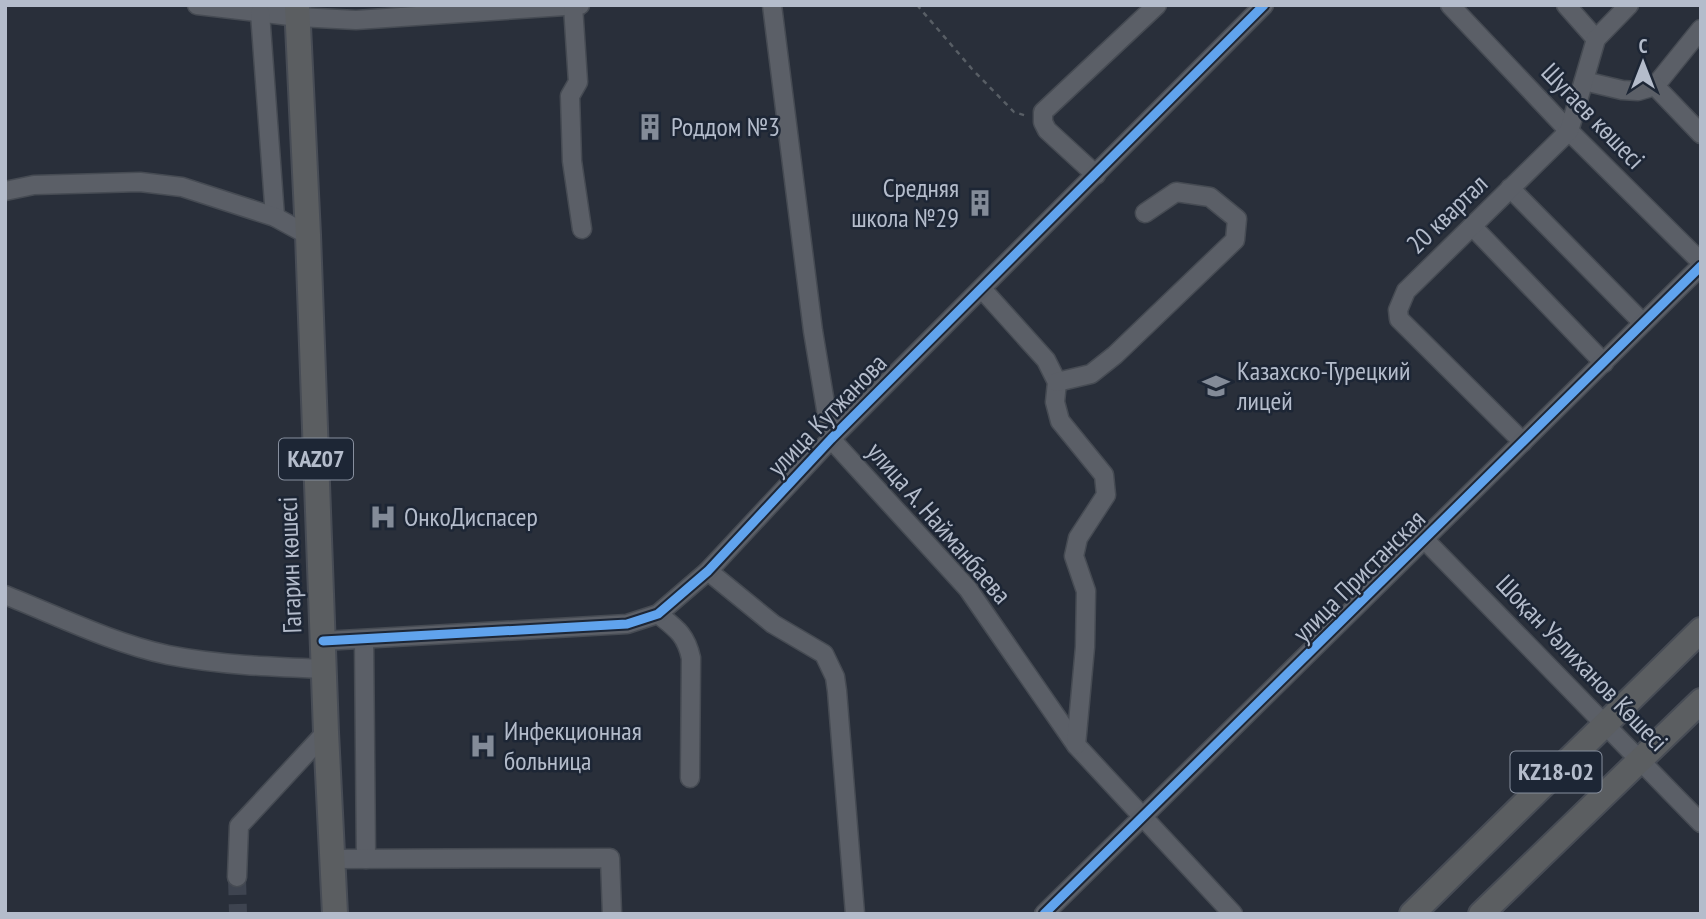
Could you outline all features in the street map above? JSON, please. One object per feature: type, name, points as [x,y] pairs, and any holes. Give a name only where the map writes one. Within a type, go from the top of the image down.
[{"type":"highway","name":"Гагарин көшесі","points":[[297,11],[335,914]]},
{"type":"highway","name":"KZ18-02","points":[[1412,914],[1701,630]]},
{"type":"highway","name":"KZ18-02","points":[[1481,914],[1701,701]]},
{"type":"street","points":[[197,5],[260,13],[297,11],[356,20],[496,8],[580,5]]},
{"type":"street","name":"улица А. Найманбаева","points":[[772,5],[813,331],[831,439],[968,589],[1076,745],[1233,914]]},
{"type":"street","name":"улица Кутжанова","points":[[323,642],[627,624],[658,614],[708,571],[831,439],[1264,5]]},
{"type":"street","name":"Шугаев көшесі","points":[[1450,5],[1569,131],[1701,264]]},
{"type":"street","points":[[1566,5],[1596,38]]},
{"type":"street","name":"20 квартал","points":[[1523,442],[1399,319],[1398,310],[1406,291],[1569,131],[1596,38],[1629,5]]},
{"type":"street","points":[[573,6],[578,82],[570,96],[572,161],[582,229]]},
{"type":"street","points":[[1096,175],[1046,130],[1043,113],[1147,8]]},
{"type":"street","points":[[260,13],[275,217]]},
{"type":"street","points":[[1584,81],[1622,90],[1638,91],[1656,86],[1701,29]]},
{"type":"street","points":[[1656,86],[1701,134]]},
{"type":"street","points":[[5,191],[34,186],[140,182],[182,187],[275,217],[308,235]]},
{"type":"street","points":[[1510,188],[1643,323]]},
{"type":"street","points":[[1057,382],[1091,374],[1115,355],[1235,240],[1237,219],[1210,197],[1176,192],[1145,213]]},
{"type":"street","points":[[1472,226],[1604,363]]},
{"type":"street","name":"улица Пристанская","points":[[1044,914],[1604,363],[1701,264]]},
{"type":"street","points":[[982,289],[1046,360],[1057,382],[1055,402],[1059,421],[1104,475],[1106,495],[1078,538],[1074,556],[1086,591],[1085,647],[1076,745]]},
{"type":"street","name":"Шоқан Уәлиханов Көшесі","points":[[1425,540],[1701,823]]},
{"type":"street","points":[[708,571],[773,624],[824,654],[831,664],[837,691],[855,914]]},
{"type":"street","points":[[5,595],[112,638],[166,654],[241,666],[324,669]]},
{"type":"street","points":[[658,614],[687,641],[691,658],[690,778]]},
{"type":"street","points":[[364,639],[366,859]]},
{"type":"street","points":[[237,877],[239,826],[326,732]]},
{"type":"street","points":[[333,859],[610,858],[612,914]]},
{"type":"path","points":[[917,5],[972,69],[1014,112],[1043,122]]},
{"type":"tunnel","points":[[237,877],[238,914]]},
{"type":"cycle path","points":[[323,641],[627,624],[658,614],[708,571],[831,439],[1264,5]]},
{"type":"cycle path","points":[[1044,914],[1701,266]]},
{"type":"place","name":"Роддом №3","points":[[650,127]]},
{"type":"place","name":"Средняя школа №29","points":[[980,203]]},
{"type":"place","name":"Казахско-Турецкий лицей","points":[[1216,386]]},
{"type":"place","name":"ОнкоДиспасер","points":[[383,517]]},
{"type":"place","name":"Инфекционная больница","points":[[483,746]]}]
